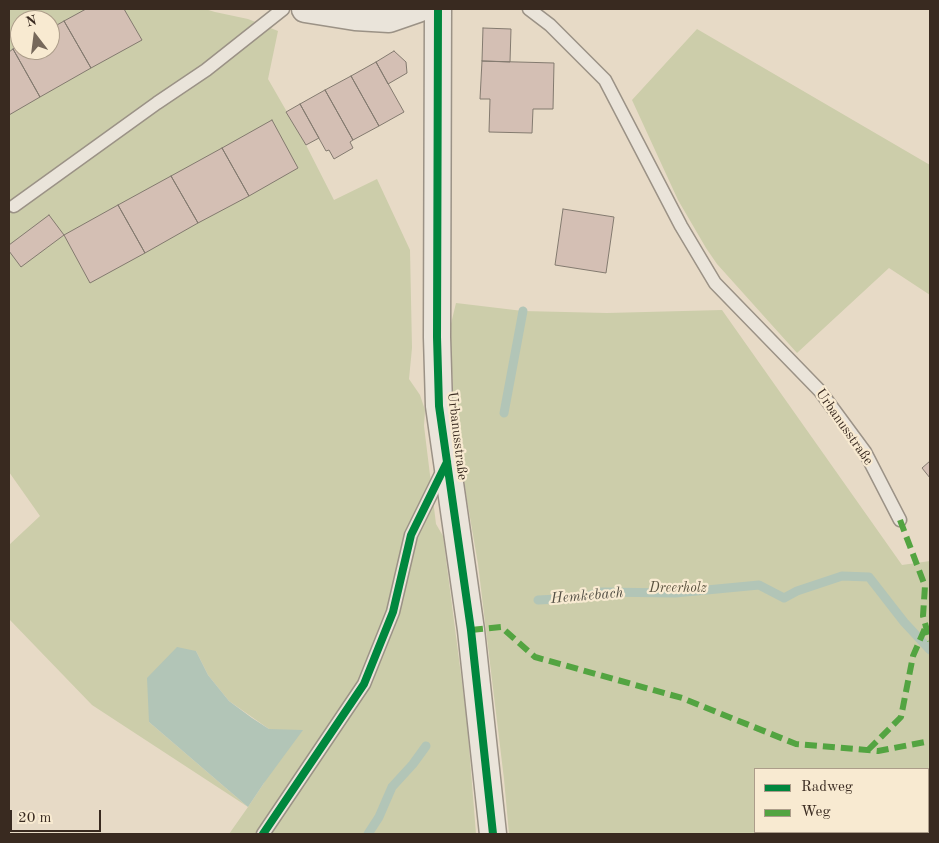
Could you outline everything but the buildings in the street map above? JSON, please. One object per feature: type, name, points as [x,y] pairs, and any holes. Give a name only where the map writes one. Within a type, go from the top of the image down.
[{"type":"street","points":[[305,9],[355,17],[389,19],[418,9]]},
{"type":"street","name":"Urbanusstraße","points":[[438,9],[436,337],[439,406],[471,630],[493,834]]},
{"type":"lane","points":[[14,206],[206,70],[283,9]]},
{"type":"lane","name":"Urbanusstraße","points":[[529,9],[550,25],[605,80],[681,226],[715,283],[820,391],[865,452],[900,520]]},
{"type":"lane","points":[[264,834],[364,684],[393,612],[411,535],[447,462]]},
{"type":"green space","points":[[9,9],[205,9],[248,19],[278,31],[268,79],[306,145],[334,200],[377,179],[410,250],[412,348],[409,379],[420,395],[425,410],[424,426],[436,524],[443,536],[467,721],[476,834],[229,834],[248,807],[92,705],[9,619],[9,545],[40,516],[9,472]],"holes":[[[196,651],[208,675],[229,701],[269,729],[264,783],[248,807],[149,722]]]},
{"type":"green space","points":[[697,29],[930,165],[930,295],[889,268],[797,353],[717,264],[678,200],[632,100]]},
{"type":"green space","name":"Dreerholz","points":[[456,303],[523,311],[607,313],[722,310],[902,565],[930,561],[930,834],[509,834],[478,564],[454,409],[450,328]]},
{"type":"shaded area","points":[[177,647],[196,651],[208,675],[229,701],[252,718],[269,729],[303,730],[248,807],[149,722],[147,678]]},
{"type":"waterway","points":[[504,413],[523,311]]},
{"type":"waterway","name":"Hemkebach","points":[[538,600],[579,598],[601,592],[675,593],[759,585],[784,598],[797,591],[842,576],[869,577],[904,622],[930,650]]},
{"type":"waterway","name":"Hemkebach","points":[[368,834],[379,817],[392,787],[426,746]]},
{"type":"marked path","points":[[900,520],[925,586],[923,616],[930,641]]},
{"type":"marked path","points":[[868,750],[901,717],[913,656],[926,626]]},
{"type":"marked path","points":[[471,630],[501,627],[535,657],[682,698],[796,744],[878,751],[930,741]]},
{"type":"cycle path","points":[[438,9],[437,337],[439,406],[471,630],[493,834]]},
{"type":"cycle path","points":[[263,834],[364,684],[393,612],[411,535],[447,462]]}]
